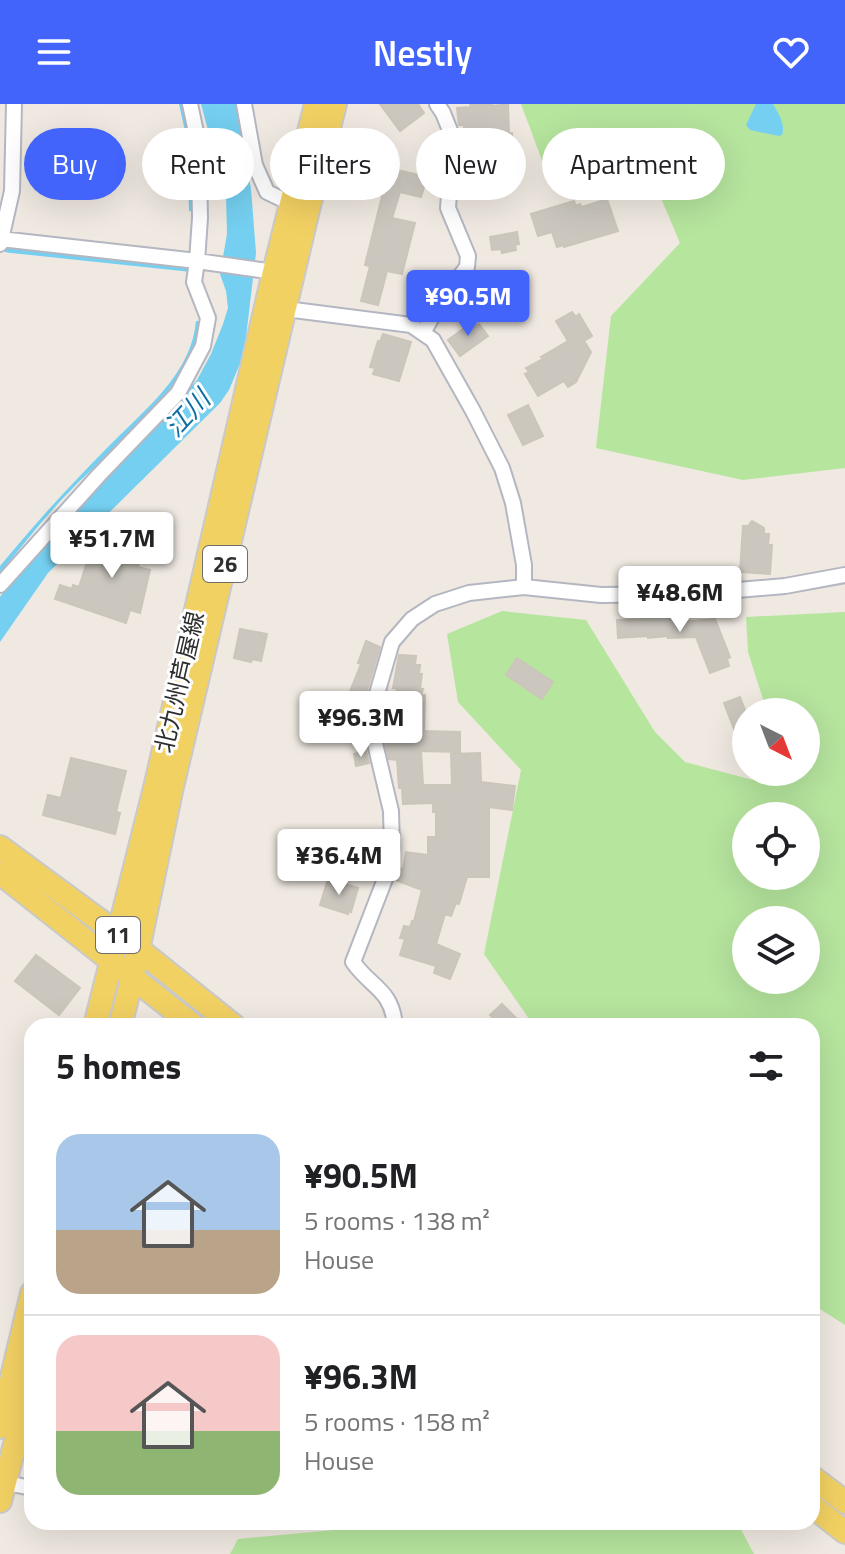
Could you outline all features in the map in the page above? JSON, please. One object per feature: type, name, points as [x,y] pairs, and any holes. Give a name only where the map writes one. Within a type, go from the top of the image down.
[{"type":"main road","name":"北九州芦屋線","points":[[122,1018],[174,776],[286,309],[316,104]]},
{"type":"main road","name":"北九州芦屋線","points":[[97,1018],[159,773],[264,271],[300,207],[335,104]]},
{"type":"main road","name":"11","points":[[0,847],[137,948],[224,1018]]},
{"type":"main road","name":"11","points":[[0,873],[183,1018]]},
{"type":"main road","points":[[0,1427],[24,1326]]},
{"type":"main road","points":[[3,1492],[24,1411]]},
{"type":"main road","points":[[820,1483],[845,1502]]},
{"type":"main road","points":[[820,1512],[845,1532]]},
{"type":"street","points":[[14,104],[12,191],[1,241],[264,271]]},
{"type":"street","points":[[0,585],[178,393],[203,346],[208,318],[194,282],[200,218],[199,168],[190,104]]},
{"type":"street","points":[[244,104],[255,165],[267,192],[300,207]]},
{"type":"street","points":[[423,333],[441,301],[467,267],[468,256],[448,208],[453,138],[437,104]]},
{"type":"street","points":[[286,309],[411,325],[433,340],[502,468],[513,503],[524,565],[524,587]]},
{"type":"street","points":[[394,1018],[387,996],[359,972],[353,962],[385,879],[392,848],[391,811],[373,735],[372,711],[392,642],[412,619],[435,604],[469,593],[524,587],[601,595],[691,594],[785,586],[845,575]]},
{"type":"street","points":[[3,1492],[24,1489]]},
{"type":"green space","points":[[521,104],[845,104],[845,468],[743,480],[596,448],[611,316],[680,243],[662,200],[725,200],[725,128],[542,128],[542,160]]},
{"type":"green space","points":[[502,611],[586,620],[655,732],[685,762],[732,774],[732,786],[820,786],[820,698],[763,698],[748,652],[746,617],[845,612],[845,1325],[820,1309],[820,1018],[528,1018],[484,954],[521,770],[458,702],[447,634]]},
{"type":"green space","points":[[334,1530],[741,1530],[754,1554],[230,1554],[238,1539]]},
{"type":"water","points":[[179,104],[184,104],[188,128],[184,128]]},
{"type":"water","points":[[201,104],[236,104],[240,128],[207,128]]},
{"type":"water","points":[[756,104],[773,104],[782,123],[782,135],[750,130],[746,125]]},
{"type":"water","name":"江川","points":[[226,200],[252,200],[256,253],[244,354],[229,390],[220,403],[48,573],[0,642],[0,597],[19,570],[197,380],[211,354],[228,308],[220,274],[227,234]]},
{"type":"water","points":[[196,321],[199,321],[195,344],[169,390],[130,434],[62,499],[0,573],[0,566],[47,511],[145,411],[179,370],[193,338]]},
{"type":"building","points":[[380,104],[418,104],[424,113],[400,131]]},
{"type":"building","points":[[470,104],[508,104],[509,128],[464,128],[464,125],[459,125],[457,108],[471,107]]},
{"type":"building","points":[[400,171],[416,174],[416,196],[400,192]]},
{"type":"building","points":[[381,200],[398,200],[392,218],[415,223],[402,274],[387,271],[378,305],[361,301],[370,266],[365,265]]},
{"type":"building","points":[[607,200],[618,231],[564,247],[557,247],[552,232],[538,236],[531,214],[574,201],[576,206],[580,204],[582,207]]},
{"type":"building","points":[[517,232],[519,244],[515,245],[516,250],[502,253],[501,249],[492,250],[490,237]]},
{"type":"building","points":[[572,312],[576,317],[579,314],[592,336],[584,341],[591,352],[576,382],[568,387],[564,381],[538,396],[525,374],[529,372],[526,368],[568,341],[556,321]]},
{"type":"building","points":[[473,322],[476,326],[479,324],[488,336],[460,356],[448,340]]},
{"type":"building","points":[[383,334],[411,342],[399,381],[373,374],[375,368],[370,367]]},
{"type":"building","points":[[528,405],[543,436],[523,445],[508,415]]},
{"type":"building","points":[[752,521],[764,528],[764,534],[769,534],[768,545],[772,545],[770,574],[740,572],[743,526],[748,526]]},
{"type":"building","points":[[133,526],[147,530],[138,567],[150,570],[140,613],[130,610],[126,623],[55,599],[60,585],[72,589],[73,585],[79,587],[89,556],[98,558],[106,535],[128,543]]},
{"type":"building","points":[[672,609],[673,612],[681,611],[682,622],[715,619],[730,657],[727,659],[729,666],[710,673],[696,637],[618,638],[617,620],[646,619],[645,613]]},
{"type":"building","points":[[240,629],[267,634],[261,661],[234,658]]},
{"type":"building","points":[[366,641],[380,647],[362,707],[345,704],[361,664],[358,663]]},
{"type":"building","points":[[399,655],[416,656],[415,665],[420,665],[421,695],[425,695],[424,731],[460,732],[460,752],[421,751],[423,785],[452,785],[451,754],[480,753],[481,782],[515,786],[512,810],[489,807],[489,877],[467,877],[459,904],[456,903],[451,916],[445,914],[436,944],[460,954],[450,979],[434,973],[436,966],[400,955],[405,939],[400,938],[404,926],[410,927],[414,921],[422,890],[395,880],[399,868],[403,870],[406,852],[428,855],[428,837],[436,837],[436,812],[433,812],[433,803],[403,804],[397,760],[389,759],[385,742],[404,742],[405,700],[395,698],[397,688],[393,688]]},
{"type":"building","points":[[517,658],[553,682],[542,699],[506,675]]},
{"type":"building","points":[[732,700],[732,724],[724,703]]},
{"type":"building","points":[[366,751],[369,763],[356,766],[354,754]]},
{"type":"building","points":[[71,758],[126,771],[116,812],[120,813],[115,834],[43,815],[48,795],[61,798]]},
{"type":"building","points":[[328,879],[358,888],[348,914],[320,905]]},
{"type":"building","points":[[36,955],[80,988],[59,1015],[15,981]]},
{"type":"building","points":[[502,1004],[516,1018],[493,1018],[490,1015]]},
{"type":"waterway","points":[[7,250],[187,269]]}]
